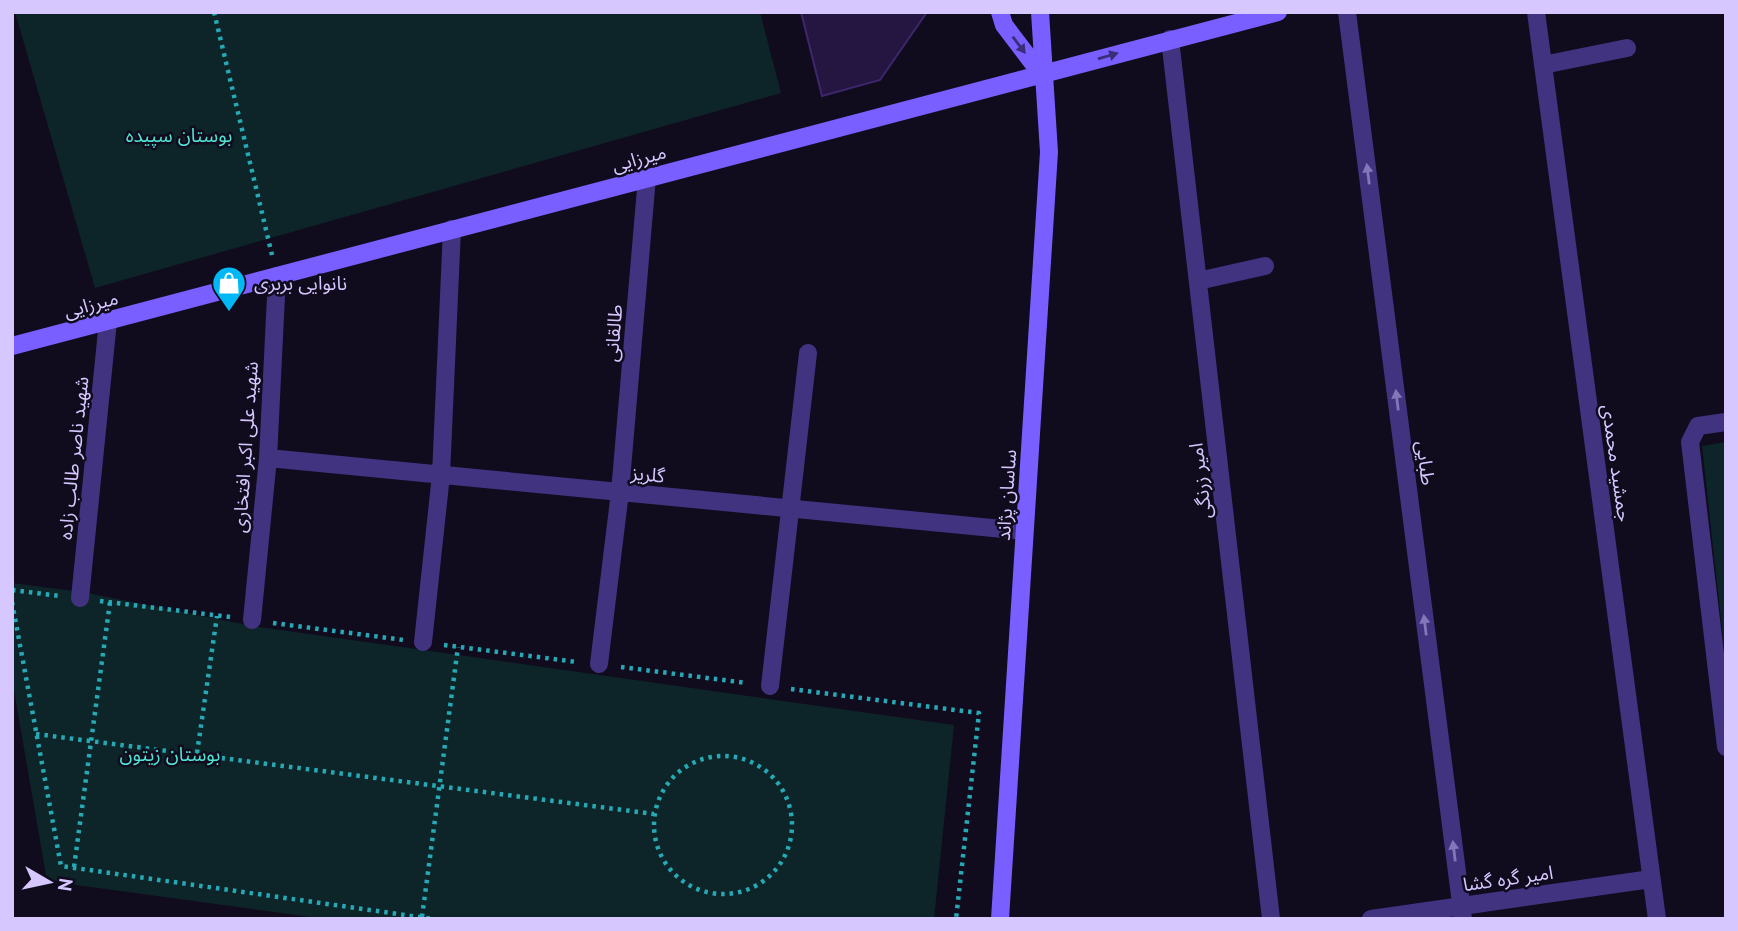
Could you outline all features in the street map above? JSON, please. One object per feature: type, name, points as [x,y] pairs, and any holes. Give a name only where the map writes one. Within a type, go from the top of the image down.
[{"type":"main road","points":[[1000,12],[1004,25],[1042,75]]},
{"type":"main road","name":"ساسان پژاند","points":[[1000,919],[1049,152],[1040,12]]},
{"type":"main road","name":"میرزایی","points":[[12,346],[1278,12]]},
{"type":"street","name":"طبایی","points":[[1347,12],[1462,912]]},
{"type":"street","name":"جمشید محمدی","points":[[1536,12],[1657,919]]},
{"type":"street","name":"امیر زرنگی","points":[[1170,39],[1271,919]]},
{"type":"street","points":[[1543,65],[1627,48]]},
{"type":"street","name":"طالقانی","points":[[599,664],[620,492],[647,177]]},
{"type":"street","points":[[422,642],[441,475],[452,229]]},
{"type":"street","points":[[1198,281],[1265,266]]},
{"type":"street","name":"شهید علی اکبر افتخاری","points":[[252,620],[268,458],[277,276]]},
{"type":"street","name":"شهید ناصر طالب زاده","points":[[80,598],[108,321]]},
{"type":"street","points":[[771,687],[808,353]]},
{"type":"street","points":[[1726,422],[1698,426],[1690,442],[1726,747]]},
{"type":"street","name":"گلریز","points":[[268,458],[1024,531]]},
{"type":"street","name":"امیر گره گشا","points":[[1371,919],[1462,912],[1651,879]]},
{"type":"path","points":[[214,12],[277,276]]},
{"type":"path","points":[[12,590],[979,713],[956,919]]},
{"type":"path","points":[[12,602],[61,866],[433,919]]},
{"type":"path","points":[[74,867],[110,602]]},
{"type":"path","points":[[197,754],[217,615]]},
{"type":"path","points":[[422,917],[458,647]]},
{"type":"path","points":[[36,734],[440,784],[654,814]]},
{"type":"path","points":[[719,755],[729,756],[750,760],[775,777],[790,805],[793,836],[781,865],[758,886],[728,895],[697,890],[671,872],[656,845],[654,814],[666,785],[689,764],[719,755]]},
{"type":"green space","name":"بوستان سپیده","points":[[15,12],[760,12],[781,93],[95,288]]},
{"type":"green space","points":[[1726,442],[1726,665],[1702,446]]},
{"type":"green space","name":"بوستان زیتون","points":[[12,583],[82,592],[253,626],[954,725],[934,919],[325,919],[47,881],[12,679]]},
{"type":"building","points":[[801,12],[927,12],[880,80],[822,96]]},
{"type":"place","name":"نانوایی بربری","points":[[229,313]]}]
